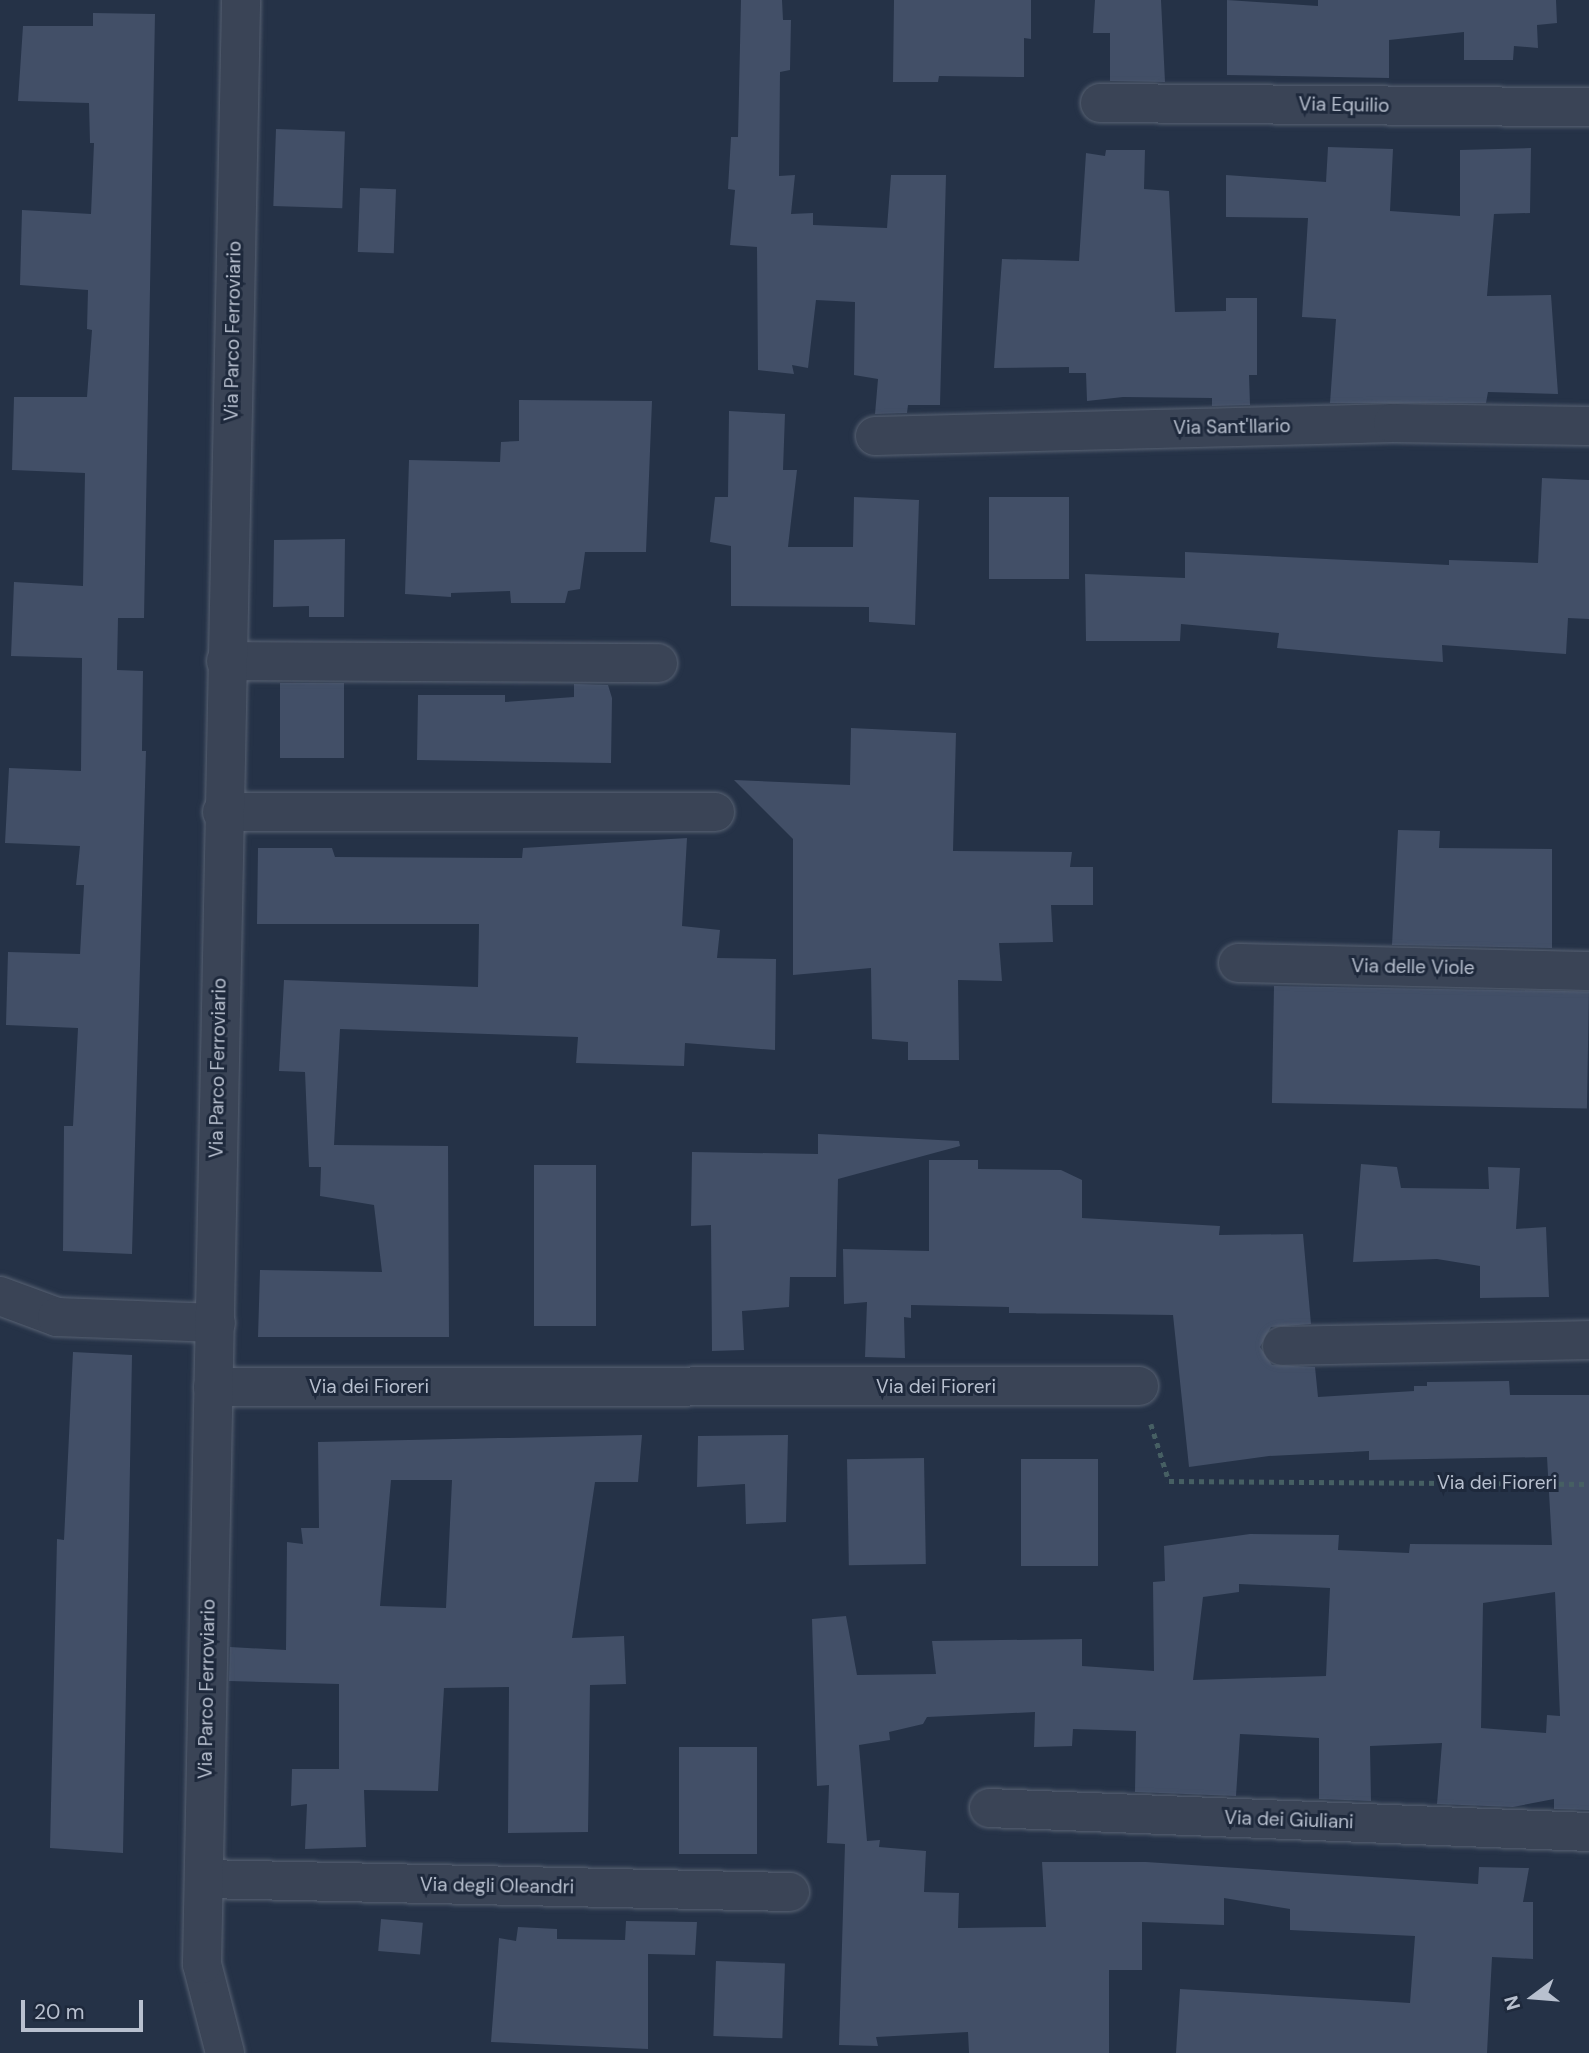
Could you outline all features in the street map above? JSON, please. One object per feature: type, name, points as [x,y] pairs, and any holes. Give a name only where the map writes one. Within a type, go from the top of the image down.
[{"type":"street","name":"Via Parco Ferroviario","points":[[225,2053],[202,1964],[216,1323],[222,812],[241,0]]},
{"type":"street","name":"Via Equilio","points":[[1100,103],[1589,107]]},
{"type":"street","name":"Via Sant'Ilario","points":[[874,436],[1393,423],[1589,426]]},
{"type":"street","points":[[226,661],[659,663]]},
{"type":"street","points":[[222,812],[715,812]]},
{"type":"street","name":"Via delle Viole","points":[[1238,963],[1589,971]]},
{"type":"street","points":[[0,1296],[57,1317],[216,1323]]},
{"type":"street","points":[[1282,1346],[1589,1340]]},
{"type":"street","name":"Via dei Fioreri","points":[[213,1387],[1139,1386]]},
{"type":"street","name":"Via dei Giuliani","points":[[989,1808],[1589,1832]]},
{"type":"street","name":"Via degli Oleandri","points":[[204,1879],[790,1892]]},
{"type":"path","name":"Via dei Fioreri","points":[[1139,1386],[1169,1481],[1589,1484]]},
{"type":"building","points":[[741,0],[782,0],[783,20],[791,20],[790,70],[780,72],[779,176],[795,175],[791,214],[813,213],[813,225],[887,228],[891,175],[946,175],[940,405],[908,405],[907,413],[875,414],[878,379],[854,375],[855,302],[816,300],[808,368],[792,365],[794,374],[758,370],[757,247],[730,245],[735,190],[728,189],[731,137],[738,137]]},
{"type":"building","points":[[894,0],[1031,0],[1031,39],[1024,38],[1024,77],[939,76],[938,82],[893,82]]},
{"type":"building","points":[[1095,0],[1161,0],[1165,82],[1110,81],[1110,33],[1093,33]]},
{"type":"building","points":[[1227,0],[1318,6],[1318,0],[1556,0],[1557,23],[1537,25],[1538,48],[1514,46],[1513,60],[1464,60],[1464,32],[1389,40],[1389,78],[1227,75]]},
{"type":"building","points":[[93,13],[155,14],[144,618],[118,618],[117,670],[143,671],[142,751],[146,751],[132,1254],[63,1251],[64,1126],[73,1126],[78,1028],[6,1025],[8,952],[80,954],[84,885],[76,885],[80,846],[5,843],[9,768],[81,771],[82,658],[11,656],[14,582],[83,586],[85,473],[12,470],[14,397],[87,397],[92,330],[87,329],[88,290],[20,285],[22,210],[91,214],[94,143],[90,143],[89,103],[18,101],[23,26],[93,26]]},
{"type":"building","points":[[276,129],[345,131],[342,208],[273,206]]},
{"type":"building","points":[[1328,147],[1393,149],[1390,211],[1460,216],[1460,150],[1531,148],[1530,213],[1494,214],[1487,296],[1551,295],[1558,394],[1488,392],[1486,403],[1330,403],[1336,319],[1302,317],[1308,218],[1226,217],[1226,175],[1326,182]]},
{"type":"building","points":[[1106,150],[1145,150],[1144,189],[1169,191],[1175,312],[1226,311],[1226,298],[1257,298],[1257,375],[1249,375],[1250,405],[1212,406],[1212,398],[1123,397],[1087,401],[1086,373],[1069,373],[1069,367],[994,368],[1002,259],[1079,261],[1086,153],[1105,156]]},
{"type":"building","points":[[360,188],[396,189],[394,253],[358,252]]},
{"type":"building","points":[[519,400],[652,401],[646,552],[585,552],[580,589],[568,591],[565,603],[511,603],[510,591],[451,593],[451,597],[405,594],[409,460],[500,462],[501,442],[519,441]]},
{"type":"building","points":[[729,411],[785,414],[783,470],[797,470],[788,547],[853,547],[854,497],[919,500],[915,625],[869,622],[869,607],[731,606],[731,546],[710,542],[715,497],[728,497]]},
{"type":"building","points":[[1542,478],[1589,480],[1589,619],[1568,618],[1566,654],[1442,645],[1443,662],[1374,657],[1277,648],[1279,633],[1181,624],[1180,641],[1086,641],[1085,574],[1185,578],[1185,552],[1449,565],[1449,560],[1538,563]]},
{"type":"building","points":[[989,497],[1069,497],[1069,579],[989,579]]},
{"type":"building","points":[[345,539],[344,617],[309,617],[309,606],[273,607],[274,540]]},
{"type":"building","points":[[280,683],[344,683],[344,758],[280,758]]},
{"type":"building","points":[[574,684],[608,685],[612,698],[611,763],[417,760],[418,695],[505,695],[505,702],[574,697]]},
{"type":"building","points":[[851,728],[956,733],[953,851],[1072,852],[1070,867],[1093,867],[1093,905],[1051,905],[1053,942],[999,943],[1002,981],[958,980],[959,1060],[908,1060],[908,1042],[872,1039],[871,968],[793,975],[793,839],[734,780],[850,785]]},
{"type":"building","points":[[1398,830],[1440,831],[1439,848],[1552,849],[1552,948],[1392,945]]},
{"type":"building","points":[[687,838],[682,926],[720,930],[717,958],[776,959],[775,1050],[685,1043],[684,1066],[576,1063],[578,1037],[340,1029],[334,1145],[448,1146],[449,1337],[258,1337],[260,1270],[382,1272],[374,1205],[320,1196],[321,1167],[309,1167],[305,1072],[279,1071],[284,980],[478,987],[479,924],[257,924],[258,848],[332,848],[335,857],[522,858],[523,848]]},
{"type":"building","points":[[1274,986],[1589,991],[1587,1108],[1272,1103]]},
{"type":"building","points":[[818,1134],[959,1141],[960,1146],[838,1179],[836,1277],[790,1277],[789,1307],[742,1311],[744,1350],[712,1351],[711,1225],[691,1226],[692,1152],[818,1154]]},
{"type":"building","points":[[929,1160],[978,1160],[978,1169],[1061,1170],[1082,1180],[1082,1218],[1220,1226],[1219,1235],[1303,1234],[1311,1324],[1271,1327],[1260,1347],[1272,1365],[1315,1367],[1318,1397],[1414,1391],[1414,1386],[1427,1386],[1427,1382],[1509,1381],[1510,1395],[1589,1395],[1589,1810],[1554,1809],[1554,1799],[1513,1807],[1437,1804],[1442,1743],[1370,1746],[1371,1801],[1319,1799],[1319,1738],[1240,1734],[1236,1796],[1135,1792],[1136,1731],[1073,1729],[1072,1746],[1034,1747],[1035,1712],[927,1717],[923,1724],[889,1732],[890,1740],[859,1745],[867,1841],[880,1840],[879,1847],[926,1851],[924,1892],[959,1893],[958,1928],[1046,1927],[1042,1862],[1146,1862],[1478,1884],[1479,1867],[1529,1868],[1523,1902],[1533,1902],[1533,1959],[1492,1957],[1487,2053],[1176,2053],[1180,1989],[1410,2003],[1415,1936],[1290,1930],[1290,1909],[1224,1898],[1224,1925],[1142,1922],[1142,1970],[1109,1970],[1109,2053],[969,2053],[968,2032],[876,2037],[878,2046],[839,2045],[845,1844],[827,1843],[829,1785],[817,1786],[812,1619],[846,1616],[857,1675],[936,1674],[932,1641],[1082,1639],[1082,1666],[1154,1671],[1153,1582],[1165,1581],[1164,1546],[1250,1534],[1339,1535],[1338,1550],[1409,1553],[1410,1544],[1552,1545],[1547,1457],[1369,1460],[1369,1451],[1269,1456],[1189,1467],[1173,1315],[1009,1313],[1009,1307],[911,1305],[911,1318],[904,1317],[905,1358],[865,1357],[867,1302],[844,1304],[843,1249],[929,1251]],"holes":[[[1239,1584],[1330,1588],[1326,1676],[1193,1680],[1203,1597],[1239,1592]],[[1555,1592],[1560,1716],[1547,1715],[1546,1733],[1481,1728],[1483,1603]]]},
{"type":"building","points":[[1361,1164],[1397,1167],[1401,1188],[1489,1189],[1488,1167],[1520,1168],[1516,1229],[1546,1227],[1549,1297],[1480,1298],[1480,1266],[1437,1259],[1353,1262]]},
{"type":"building","points":[[534,1165],[596,1165],[596,1326],[534,1326]]},
{"type":"building","points":[[73,1352],[132,1355],[123,1853],[50,1848],[57,1539],[64,1540]]},
{"type":"building","points":[[642,1435],[638,1482],[595,1482],[572,1638],[624,1636],[626,1684],[590,1685],[588,1832],[508,1833],[509,1687],[444,1688],[438,1791],[364,1790],[366,1847],[305,1849],[307,1804],[291,1806],[292,1769],[339,1769],[339,1684],[229,1681],[230,1647],[286,1650],[287,1542],[303,1544],[301,1528],[319,1528],[318,1442]],"holes":[[[391,1480],[452,1480],[446,1608],[380,1606]]]},
{"type":"building","points":[[788,1435],[786,1522],[746,1524],[745,1484],[697,1487],[698,1436]]},
{"type":"building","points":[[924,1458],[926,1564],[849,1565],[847,1459]]},
{"type":"building","points":[[1021,1459],[1098,1459],[1098,1566],[1021,1566]]},
{"type":"building","points":[[679,1747],[757,1747],[757,1854],[679,1854]]},
{"type":"building","points":[[381,1919],[423,1923],[420,1955],[378,1951]]},
{"type":"building","points":[[626,1921],[697,1922],[695,1955],[648,1954],[648,2049],[491,2042],[499,1938],[516,1941],[518,1927],[557,1929],[557,1939],[625,1940]]},
{"type":"building","points":[[716,1961],[785,1963],[782,2038],[713,2036]]}]
